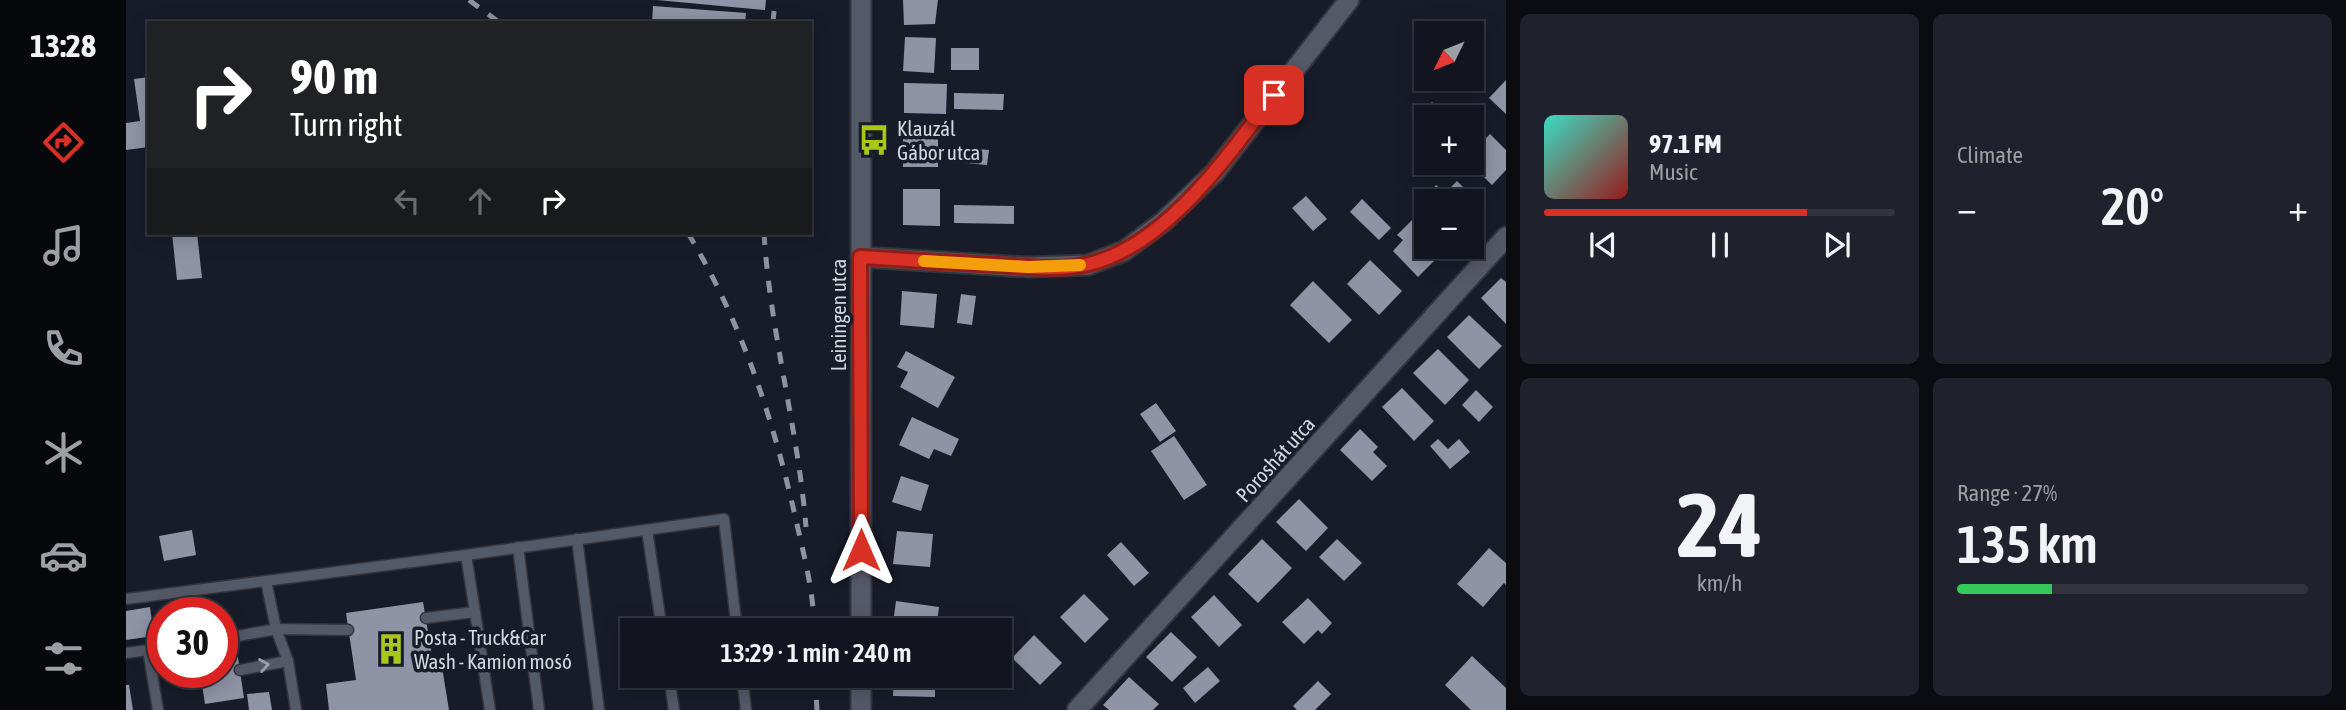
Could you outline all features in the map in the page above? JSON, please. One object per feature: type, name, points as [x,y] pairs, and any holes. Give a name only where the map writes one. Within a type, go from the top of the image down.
[{"type":"street","name":"Leiningen utca","points":[[861,0],[861,618]]},
{"type":"street","points":[[860,257],[1028,267],[1088,265],[1125,251],[1163,222],[1215,172],[1349,0]]},
{"type":"street","name":"Poroshát utca","points":[[1077,710],[1506,237]]},
{"type":"street","points":[[861,688],[861,710]]},
{"type":"lane","points":[[126,599],[724,519],[736,618]]},
{"type":"lane","points":[[647,530],[660,618]]},
{"type":"lane","points":[[577,539],[599,710]]},
{"type":"lane","points":[[518,547],[539,710]]},
{"type":"lane","points":[[466,555],[490,710]]},
{"type":"lane","points":[[266,582],[276,629],[288,661],[296,710]]},
{"type":"lane","points":[[426,618],[475,612]]},
{"type":"lane","points":[[238,636],[276,629],[348,630]]},
{"type":"lane","points":[[126,653],[147,650]]},
{"type":"lane","points":[[240,670],[288,661]]},
{"type":"lane","points":[[154,688],[158,710]]},
{"type":"lane","points":[[671,688],[674,710]]},
{"type":"lane","points":[[743,688],[746,710]]},
{"type":"building","points":[[657,0],[766,0],[765,10]]},
{"type":"building","points":[[903,0],[938,0],[935,24],[904,25]]},
{"type":"building","points":[[653,6],[746,13],[745,21],[652,21]]},
{"type":"building","points":[[905,37],[936,38],[934,73],[903,71]]},
{"type":"building","points":[[951,48],[979,48],[979,70],[951,70]]},
{"type":"building","points":[[147,77],[147,147],[126,150],[126,123],[140,121],[134,79]]},
{"type":"building","points":[[1506,80],[1506,114],[1489,98]]},
{"type":"building","points":[[904,83],[947,84],[946,114],[904,113]]},
{"type":"building","points":[[954,93],[1004,94],[1003,110],[954,109]]},
{"type":"building","points":[[903,132],[938,132],[938,167],[903,167]]},
{"type":"building","points":[[1490,134],[1506,150],[1506,170],[1492,185],[1482,175],[1484,140]]},
{"type":"building","points":[[955,147],[989,150],[987,165],[954,162]]},
{"type":"building","points":[[1457,181],[1465,189],[1449,189]]},
{"type":"building","points":[[903,189],[940,189],[940,226],[903,225]]},
{"type":"building","points":[[1306,196],[1327,219],[1313,231],[1292,208]]},
{"type":"building","points":[[1362,199],[1391,228],[1379,240],[1350,212]]},
{"type":"building","points":[[954,205],[1014,206],[1014,224],[954,223]]},
{"type":"building","points":[[1412,220],[1414,259],[1436,259],[1418,277],[1393,251],[1403,240],[1397,235]]},
{"type":"building","points":[[172,235],[197,235],[202,278],[177,280]]},
{"type":"building","points":[[1370,260],[1402,291],[1379,315],[1347,284]]},
{"type":"building","points":[[1501,278],[1506,282],[1506,324],[1481,298]]},
{"type":"building","points":[[1313,281],[1352,320],[1329,343],[1290,305]]},
{"type":"building","points":[[902,291],[937,294],[934,328],[900,325]]},
{"type":"building","points":[[961,294],[976,296],[972,325],[957,323]]},
{"type":"building","points":[[1469,315],[1502,346],[1479,369],[1447,337]]},
{"type":"building","points":[[1438,349],[1469,380],[1445,405],[1413,373]]},
{"type":"building","points":[[906,351],[955,377],[938,408],[900,387],[908,372],[897,367]]},
{"type":"building","points":[[1402,388],[1434,421],[1414,441],[1382,407]]},
{"type":"building","points":[[1476,390],[1493,407],[1479,422],[1462,405]]},
{"type":"building","points":[[1156,403],[1176,431],[1160,442],[1140,414]]},
{"type":"building","points":[[912,417],[959,439],[951,456],[934,449],[929,459],[899,445]]},
{"type":"building","points":[[1360,429],[1378,447],[1373,452],[1387,466],[1372,481],[1340,450]]},
{"type":"building","points":[[1174,436],[1207,485],[1184,500],[1151,451]]},
{"type":"building","points":[[1438,439],[1448,449],[1459,439],[1470,452],[1450,469],[1430,446]]},
{"type":"building","points":[[901,476],[929,485],[921,511],[892,502]]},
{"type":"building","points":[[1299,499],[1328,528],[1306,551],[1276,522]]},
{"type":"building","points":[[192,530],[196,555],[164,561],[159,536]]},
{"type":"building","points":[[897,531],[933,534],[930,567],[893,564]]},
{"type":"building","points":[[1262,539],[1292,568],[1258,603],[1228,574]]},
{"type":"building","points":[[1337,539],[1362,563],[1344,581],[1319,557]]},
{"type":"building","points":[[1121,542],[1149,573],[1134,586],[1107,555]]},
{"type":"building","points":[[1489,548],[1506,563],[1506,585],[1504,583],[1483,607],[1457,584]]},
{"type":"building","points":[[1084,594],[1109,619],[1085,643],[1060,617]]},
{"type":"building","points":[[1214,595],[1242,625],[1219,647],[1191,617]]},
{"type":"building","points":[[1308,598],[1332,623],[1322,634],[1318,630],[1304,644],[1282,622]]},
{"type":"building","points":[[896,601],[939,607],[938,618],[894,618]]},
{"type":"building","points":[[423,602],[434,668],[442,667],[449,710],[329,710],[326,684],[356,680],[346,613]]},
{"type":"building","points":[[147,608],[147,637],[126,640],[126,611]]},
{"type":"building","points":[[1171,632],[1197,657],[1172,682],[1146,657]]},
{"type":"building","points":[[1034,635],[1062,663],[1040,685],[1012,658]]},
{"type":"building","points":[[1472,656],[1506,688],[1506,710],[1471,710],[1445,685]]},
{"type":"building","points":[[238,658],[244,698],[205,704],[202,688],[238,688]]},
{"type":"building","points":[[1208,667],[1220,681],[1195,703],[1183,688]]},
{"type":"building","points":[[1129,677],[1159,704],[1153,710],[1109,710],[1103,705]]},
{"type":"building","points":[[1318,681],[1331,694],[1315,710],[1297,710],[1293,706]]},
{"type":"building","points":[[126,685],[129,685],[133,710],[126,710]]},
{"type":"building","points":[[893,688],[935,688],[935,697],[893,696]]},
{"type":"building","points":[[269,692],[272,710],[249,710],[247,694]]},
{"type":"railway","points":[[469,0],[497,21]]},
{"type":"railway","points":[[773,21],[775,0]]},
{"type":"railway","points":[[689,235],[740,336],[766,408],[805,561],[813,618]]},
{"type":"railway","points":[[764,235],[772,307],[797,453],[806,527]]},
{"type":"railway","points":[[816,688],[817,710]]},
{"type":"slow traffic","points":[[924,261],[1028,267],[1080,265]]},
{"type":"place","name":"Klauzál Gábor utca","points":[[874,140]]},
{"type":"place","name":"Posta - Truck&Car Wash - Kamion mosó","points":[[391,649]]},
{"type":"route","points":[[861,550],[860,257],[1028,267],[1088,265],[1125,251],[1163,222],[1215,172],[1274,95]]}]
